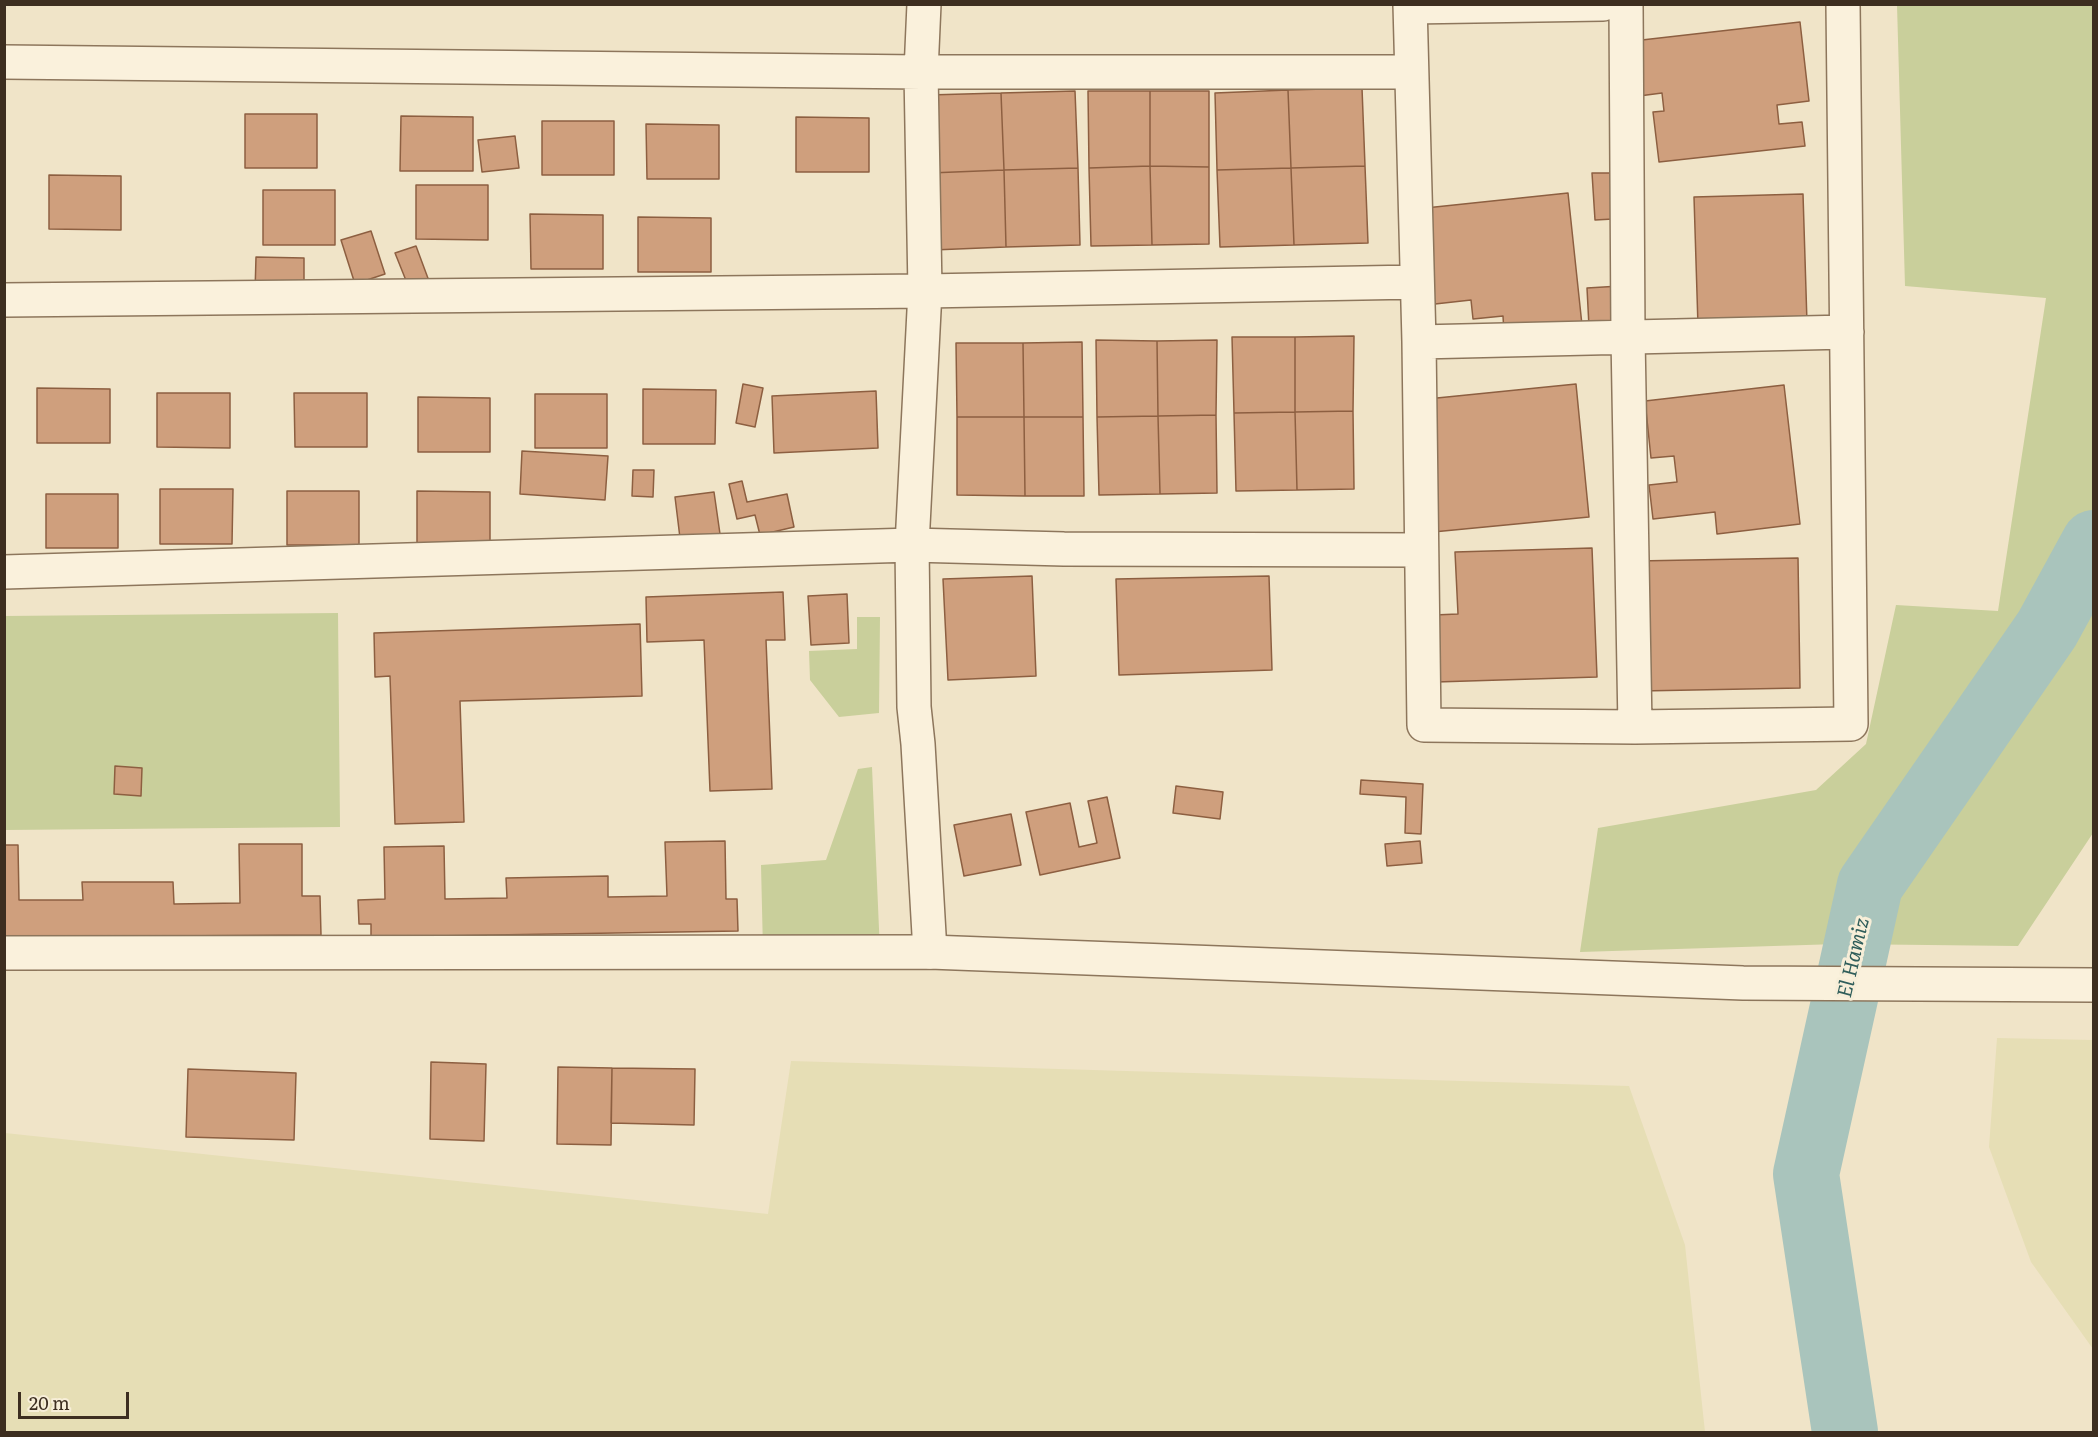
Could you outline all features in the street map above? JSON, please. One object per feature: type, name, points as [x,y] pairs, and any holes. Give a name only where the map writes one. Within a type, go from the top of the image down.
[{"type":"street","points":[[924,4],[921,72],[925,291],[912,545],[914,707],[930,952]]},
{"type":"street","points":[[1603,4],[1410,6],[1419,342],[1424,725],[1635,727],[1851,724],[1842,4]]},
{"type":"street","points":[[1626,4],[1628,337],[1635,727]]},
{"type":"street","points":[[4,62],[921,72],[1411,72]]},
{"type":"street","points":[[4,300],[925,291],[1416,282]]},
{"type":"street","points":[[1419,342],[1847,332]]},
{"type":"street","points":[[4,572],[912,545],[1064,549],[1421,550]]},
{"type":"street","points":[[4,953],[930,952],[1743,983],[2082,985]]},
{"type":"shaded area","points":[[1997,1038],[2093,1040],[2093,1349],[2031,1262],[1989,1147]]},
{"type":"shaded area","points":[[791,1061],[1629,1086],[1685,1245],[1705,1432],[5,1432],[5,1133],[768,1214]]},
{"type":"green space","points":[[1897,5],[2093,5],[2093,833],[2018,946],[1838,944],[1580,952],[1598,828],[1816,790],[1866,744],[1896,605],[1998,611],[2046,298],[1905,286]]},
{"type":"green space","points":[[338,613],[340,827],[5,830],[4,616]]},
{"type":"green space","points":[[857,617],[880,617],[879,713],[839,717],[810,680],[809,651],[857,649]]},
{"type":"green space","points":[[872,767],[880,952],[763,951],[761,865],[826,860],[858,769]]},
{"type":"building","points":[[1800,22],[1809,101],[1777,105],[1779,124],[1802,122],[1805,146],[1659,162],[1653,112],[1664,111],[1662,93],[1639,96],[1633,41]]},
{"type":"building","points":[[1362,88],[1365,166],[1291,168],[1288,90]]},
{"type":"building","points":[[1288,90],[1291,168],[1217,170],[1215,93]]},
{"type":"building","points":[[1075,91],[1078,168],[1004,170],[1001,93]]},
{"type":"building","points":[[1088,91],[1150,91],[1150,166],[1089,168]]},
{"type":"building","points":[[1150,91],[1209,91],[1209,167],[1150,166]]},
{"type":"building","points":[[1001,93],[1004,170],[930,173],[928,95]]},
{"type":"building","points":[[245,114],[317,114],[317,168],[245,168]]},
{"type":"building","points":[[401,116],[473,117],[473,171],[400,171]]},
{"type":"building","points":[[796,117],[869,118],[869,172],[796,172]]},
{"type":"building","points":[[542,121],[614,121],[614,175],[542,175]]},
{"type":"building","points":[[646,124],[719,125],[719,179],[647,179]]},
{"type":"building","points":[[515,136],[519,168],[482,172],[478,140]]},
{"type":"building","points":[[1150,166],[1209,167],[1209,244],[1152,245]]},
{"type":"building","points":[[1150,166],[1152,245],[1091,246],[1089,168]]},
{"type":"building","points":[[1365,166],[1368,243],[1294,245],[1291,168]]},
{"type":"building","points":[[1078,168],[1080,245],[1006,247],[1004,170]]},
{"type":"building","points":[[1291,168],[1294,245],[1220,247],[1217,170]]},
{"type":"building","points":[[1004,170],[1006,247],[933,250],[930,173]]},
{"type":"building","points":[[1592,173],[1610,173],[1613,219],[1595,220]]},
{"type":"building","points":[[49,175],[121,176],[121,230],[49,229]]},
{"type":"building","points":[[416,185],[488,185],[488,240],[416,239]]},
{"type":"building","points":[[263,190],[335,190],[335,245],[263,245]]},
{"type":"building","points":[[1568,193],[1582,325],[1504,333],[1503,316],[1473,319],[1471,300],[1426,305],[1416,209]]},
{"type":"building","points":[[1803,194],[1807,323],[1698,326],[1694,197]]},
{"type":"building","points":[[530,214],[603,215],[603,269],[531,269]]},
{"type":"building","points":[[638,217],[711,218],[711,272],[638,272]]},
{"type":"building","points":[[371,231],[385,274],[355,284],[341,240]]},
{"type":"building","points":[[416,246],[429,281],[409,288],[395,253]]},
{"type":"building","points":[[256,257],[304,258],[304,292],[255,292]]},
{"type":"building","points":[[1620,286],[1618,326],[1589,327],[1587,288]]},
{"type":"building","points":[[1354,336],[1353,411],[1295,412],[1295,337]]},
{"type":"building","points":[[1232,337],[1295,337],[1295,412],[1234,413]]},
{"type":"building","points":[[1096,340],[1157,341],[1158,416],[1097,417]]},
{"type":"building","points":[[1217,340],[1216,415],[1158,416],[1157,341]]},
{"type":"building","points":[[1082,342],[1083,417],[1024,417],[1023,343]]},
{"type":"building","points":[[956,343],[1023,343],[1024,417],[957,417]]},
{"type":"building","points":[[743,384],[763,388],[755,427],[736,423]]},
{"type":"building","points":[[1576,384],[1589,517],[1433,532],[1427,399]]},
{"type":"building","points":[[1784,385],[1800,524],[1717,534],[1715,512],[1653,519],[1649,485],[1677,482],[1674,456],[1651,458],[1645,401]]},
{"type":"building","points":[[37,388],[110,389],[110,443],[37,443]]},
{"type":"building","points":[[643,389],[716,390],[715,444],[643,444]]},
{"type":"building","points":[[876,391],[878,448],[774,453],[772,396]]},
{"type":"building","points":[[157,393],[230,393],[230,448],[157,447]]},
{"type":"building","points":[[294,393],[367,393],[367,447],[295,447]]},
{"type":"building","points":[[535,394],[607,394],[607,448],[535,448]]},
{"type":"building","points":[[418,397],[490,398],[490,452],[418,452]]},
{"type":"building","points":[[1353,411],[1354,489],[1297,490],[1295,412]]},
{"type":"building","points":[[1295,412],[1297,490],[1236,491],[1234,413]]},
{"type":"building","points":[[1216,415],[1217,493],[1160,494],[1158,416]]},
{"type":"building","points":[[1158,416],[1160,494],[1099,495],[1097,417]]},
{"type":"building","points":[[957,417],[1024,417],[1025,496],[957,495]]},
{"type":"building","points":[[1024,417],[1083,417],[1084,496],[1025,496]]},
{"type":"building","points":[[522,451],[608,456],[605,500],[520,494]]},
{"type":"building","points":[[633,470],[654,470],[653,497],[632,496]]},
{"type":"building","points":[[742,481],[747,502],[787,494],[794,527],[760,535],[755,515],[737,519],[729,484]]},
{"type":"building","points":[[160,489],[233,489],[232,544],[160,544]]},
{"type":"building","points":[[287,491],[359,491],[359,545],[287,545]]},
{"type":"building","points":[[417,491],[490,492],[490,546],[417,546]]},
{"type":"building","points":[[714,492],[720,534],[680,538],[675,497]]},
{"type":"building","points":[[46,494],[118,494],[118,548],[46,548]]},
{"type":"building","points":[[1592,548],[1597,677],[1436,682],[1434,615],[1458,614],[1455,552]]},
{"type":"building","points":[[1798,558],[1800,688],[1640,691],[1637,561]]},
{"type":"building","points":[[1032,576],[1036,676],[948,680],[943,579]]},
{"type":"building","points":[[1269,576],[1272,670],[1119,675],[1116,579]]},
{"type":"building","points":[[783,592],[785,640],[766,640],[772,789],[710,791],[704,640],[647,642],[646,597]]},
{"type":"building","points":[[847,594],[849,643],[811,645],[808,596]]},
{"type":"building","points":[[640,624],[642,696],[460,701],[464,822],[395,824],[390,676],[375,677],[374,633]]},
{"type":"building","points":[[115,766],[142,768],[141,796],[114,794]]},
{"type":"building","points":[[1361,780],[1423,784],[1421,834],[1405,833],[1406,797],[1360,794]]},
{"type":"building","points":[[1176,786],[1223,792],[1220,819],[1173,813]]},
{"type":"building","points":[[1107,797],[1120,858],[1040,875],[1026,812],[1070,803],[1079,847],[1097,843],[1088,801]]},
{"type":"building","points":[[1011,814],[1021,865],[964,876],[954,825]]},
{"type":"building","points":[[725,841],[726,899],[737,899],[738,931],[371,937],[371,924],[359,924],[358,900],[385,899],[384,847],[444,846],[445,899],[507,898],[506,878],[608,876],[608,897],[667,896],[665,842]]},
{"type":"building","points":[[1420,841],[1422,863],[1387,866],[1385,844]]},
{"type":"building","points":[[239,844],[302,844],[302,896],[320,896],[321,935],[4,937],[4,845],[18,845],[19,900],[83,900],[82,882],[173,882],[174,904],[240,903]]},
{"type":"building","points":[[431,1062],[486,1064],[484,1141],[430,1139]]},
{"type":"building","points":[[558,1067],[612,1068],[611,1145],[557,1144]]},
{"type":"building","points":[[612,1068],[695,1069],[694,1125],[611,1123]]},
{"type":"building","points":[[188,1069],[296,1073],[294,1140],[186,1137]]},
{"type":"waterway","name":"El Hamiz","points":[[1845,1432],[1806,1174],[1870,885],[2047,629],[2094,543]]}]
